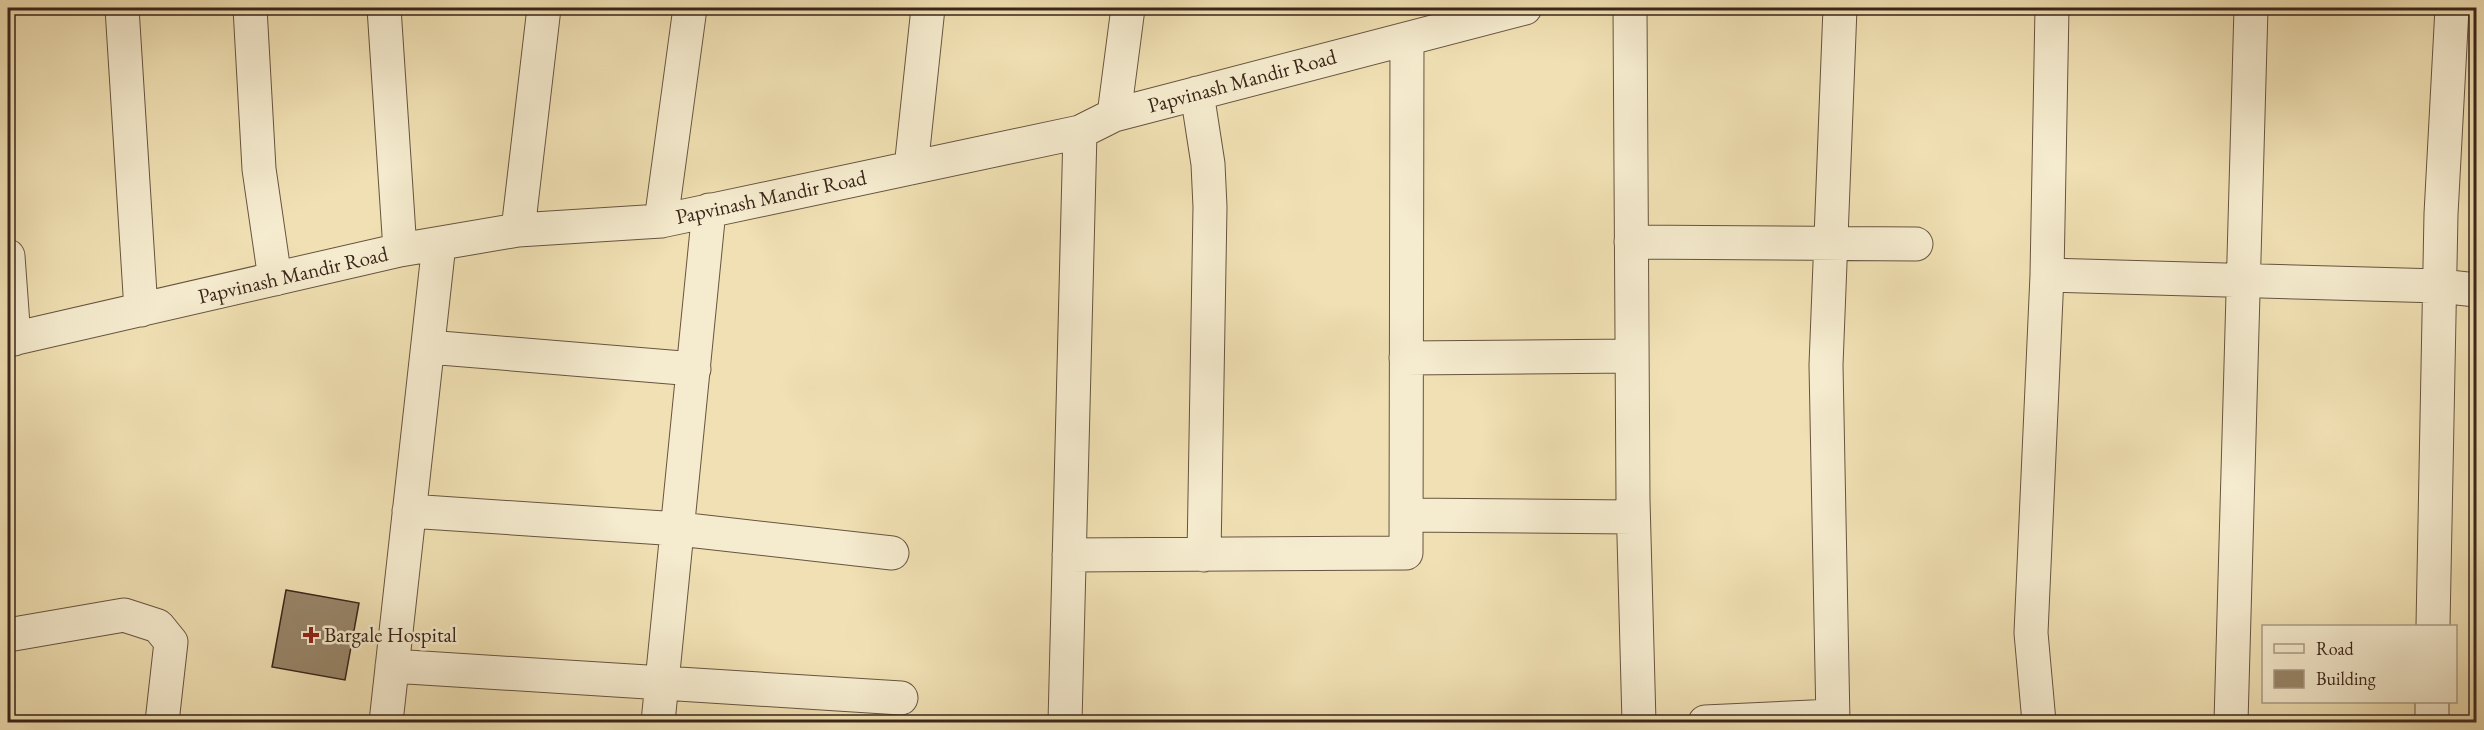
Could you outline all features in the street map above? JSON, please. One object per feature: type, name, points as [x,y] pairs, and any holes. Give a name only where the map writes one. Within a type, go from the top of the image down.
[{"type":"street","points":[[122,8],[141,310]]},
{"type":"street","points":[[250,8],[259,169],[275,279]]},
{"type":"street","points":[[384,8],[400,250]]},
{"type":"street","points":[[518,230],[544,8]]},
{"type":"street","points":[[661,221],[690,8]]},
{"type":"street","points":[[911,168],[928,8]]},
{"type":"street","points":[[1114,115],[1128,8]]},
{"type":"street","name":"Papvinash Mandir Road","points":[[11,340],[400,250],[518,230],[661,221],[1080,132],[1114,115],[1525,8]]},
{"type":"street","points":[[1630,8],[1633,517],[1639,723]]},
{"type":"street","points":[[1705,723],[1833,719],[1826,365],[1840,8]]},
{"type":"street","points":[[2039,723],[2031,633],[2046,275],[2052,8]]},
{"type":"street","points":[[2231,723],[2251,8]]},
{"type":"street","points":[[2433,625],[2441,214],[2452,8]]},
{"type":"street","points":[[1070,555],[1406,554],[1407,39]]},
{"type":"street","points":[[1197,93],[1207,154],[1210,207],[1203,555]]},
{"type":"street","points":[[1065,723],[1080,132]]},
{"type":"street","points":[[658,723],[709,210]]},
{"type":"street","points":[[1631,242],[1916,244]]},
{"type":"street","points":[[386,723],[439,244]]},
{"type":"street","points":[[8,255],[11,340]]},
{"type":"street","points":[[2046,275],[2440,286],[2476,290]]},
{"type":"street","points":[[428,347],[694,369]]},
{"type":"street","points":[[1406,358],[1632,356]]},
{"type":"street","points":[[409,511],[679,529],[892,553]]},
{"type":"street","points":[[1406,515],[1633,517]]},
{"type":"street","points":[[8,635],[124,615],[158,626],[171,642],[162,723]]},
{"type":"street","points":[[392,666],[901,698]]},
{"type":"street","points":[[2432,703],[2432,723]]},
{"type":"building","points":[[286,590],[359,603],[345,680],[272,667]]},
{"type":"place","name":"Bargale Hospital","points":[[311,635]]}]
